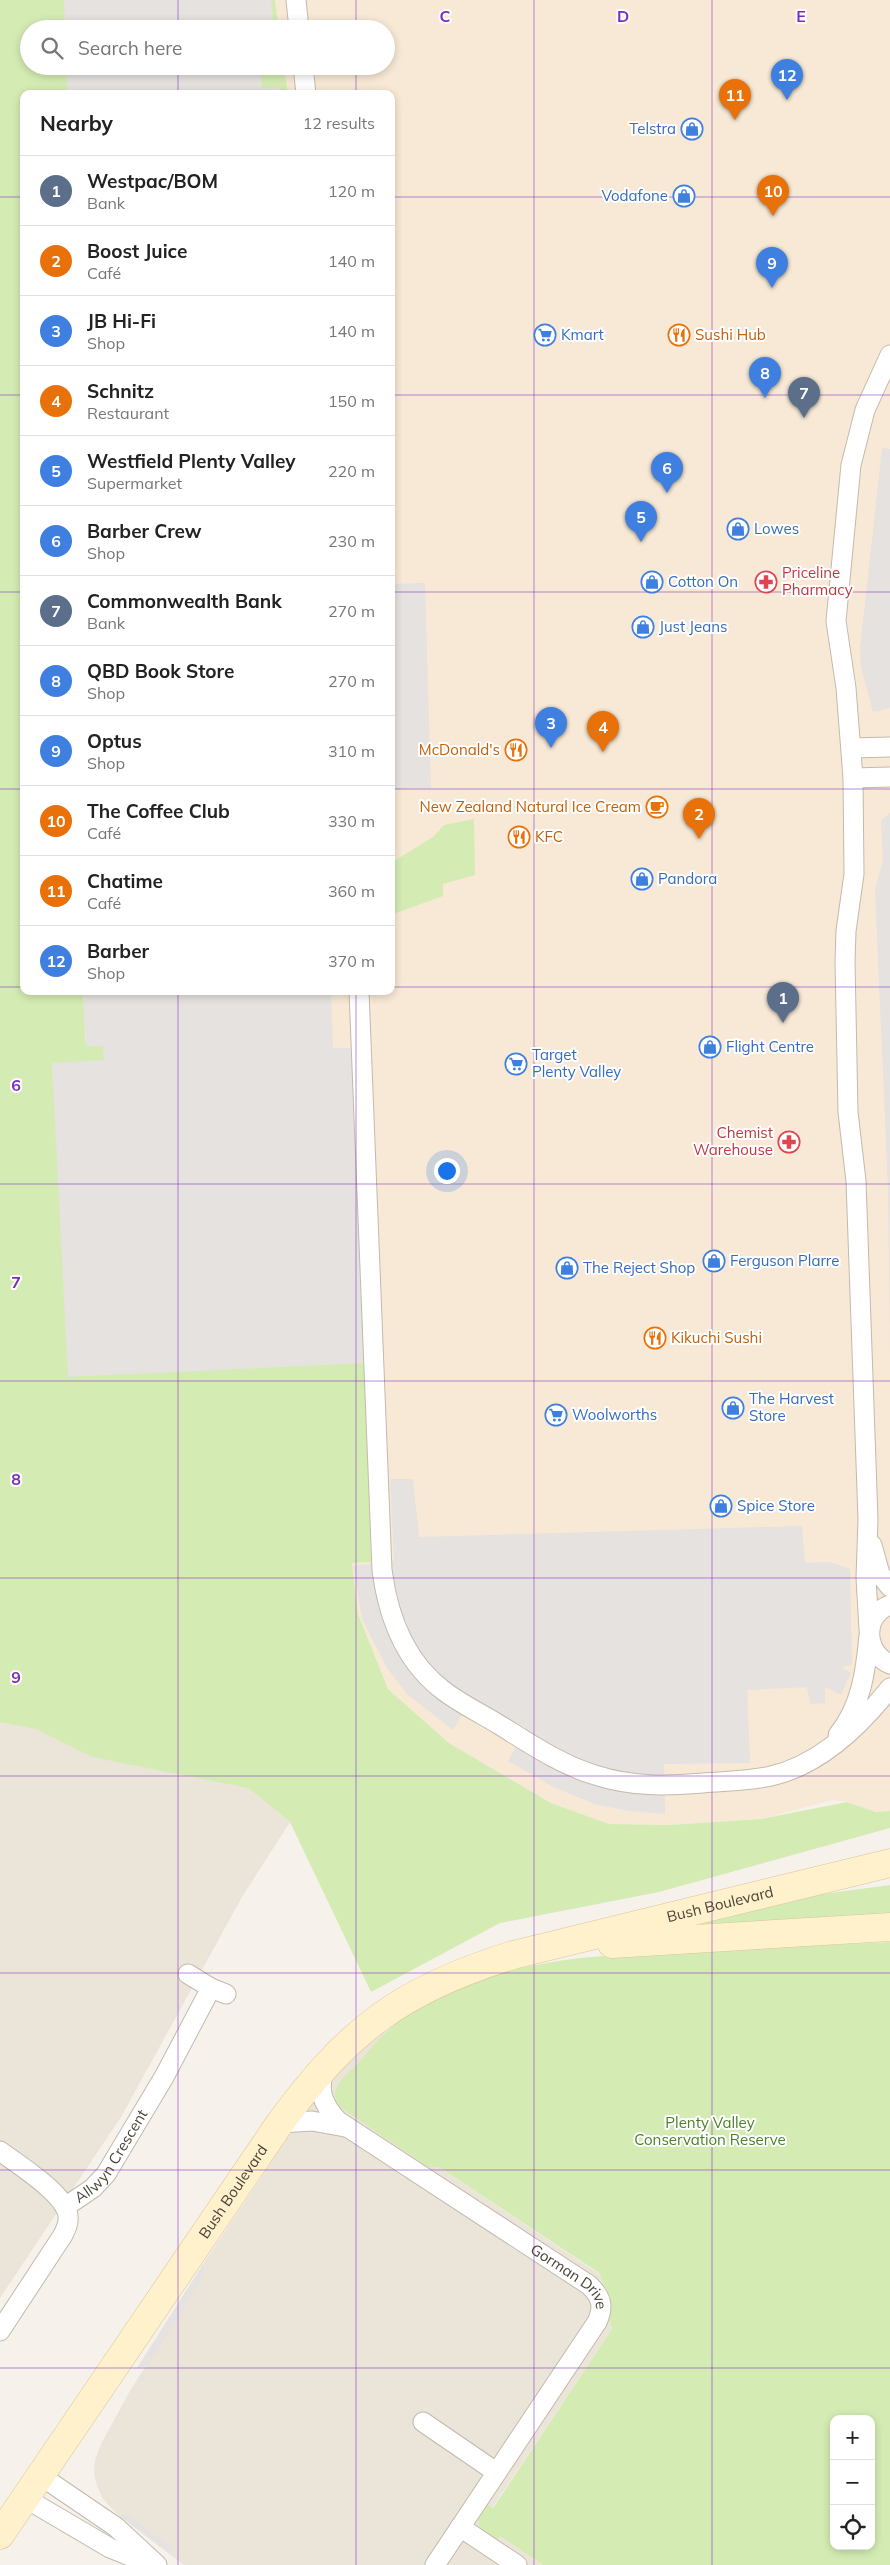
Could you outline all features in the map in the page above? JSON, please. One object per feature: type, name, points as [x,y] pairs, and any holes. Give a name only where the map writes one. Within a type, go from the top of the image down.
[{"type":"main road","name":"Bush Boulevard","points":[[0,2535],[280,2123],[326,2064],[373,2022],[433,1984],[477,1966],[890,1863]]},
{"type":"main road","name":"Bush Boulevard","points":[[550,1947],[890,1927]]},
{"type":"street","points":[[296,0],[298,20]]},
{"type":"street","points":[[304,75],[306,90]]},
{"type":"street","points":[[818,1755],[833,1741],[852,1713],[864,1679],[869,1632],[866,1578],[868,1519],[856,1181],[848,1112],[845,961],[846,931],[854,874],[853,778],[852,748],[836,621],[851,466],[857,438],[875,385],[890,355]]},
{"type":"street","points":[[852,748],[890,746]]},
{"type":"street","points":[[853,778],[890,777]]},
{"type":"street","points":[[359,995],[382,1570],[389,1611],[404,1645],[428,1677],[452,1697],[577,1768],[608,1779],[652,1786],[756,1779],[783,1773],[818,1755],[861,1723],[890,1688]]},
{"type":"street","points":[[868,1519],[878,1568],[890,1587]]},
{"type":"street","points":[[890,1605],[875,1616],[869,1632],[875,1653],[890,1664]]},
{"type":"street","points":[[859,1871],[890,1856]]},
{"type":"street","name":"Allwyn Crescent","points":[[0,2331],[63,2235],[68,2225],[66,2207],[93,2188],[106,2174],[164,2077],[219,1991],[188,1974]]},
{"type":"street","points":[[326,2064],[320,2080],[325,2104],[338,2120],[350,2129]]},
{"type":"street","points":[[280,2123],[318,2121],[350,2129]]},
{"type":"street","name":"Gorman Drive","points":[[350,2129],[589,2285],[600,2298],[602,2308],[597,2322],[435,2565]]},
{"type":"street","points":[[0,2151],[48,2187],[66,2207]]},
{"type":"street","points":[[423,2422],[496,2472]]},
{"type":"street","points":[[40,2476],[116,2526],[155,2565]]},
{"type":"street","points":[[24,2498],[110,2548],[155,2565]]},
{"type":"street","points":[[460,2528],[518,2565]]},
{"type":"shaded area","points":[[64,0],[271,0],[273,20],[65,20]]},
{"type":"shaded area","points":[[275,0],[890,0],[890,1811],[876,1812],[847,1802],[833,1800],[761,1819],[669,1825],[609,1824],[551,1803],[449,1743],[388,1689],[358,1614],[352,1563],[371,1562],[104,1060],[84,995],[395,995],[395,90],[287,90],[285,75],[395,75],[395,20],[278,20]]},
{"type":"shaded area","points":[[66,75],[261,75],[262,88],[279,87],[279,90],[67,90]]},
{"type":"shaded area","points":[[882,448],[890,449],[890,708],[873,712],[861,667],[860,648]]},
{"type":"shaded area","points":[[425,583],[431,788],[395,789],[395,584]]},
{"type":"shaded area","points":[[890,813],[890,1360],[888,1187],[875,891],[883,860],[881,821]]},
{"type":"shaded area","points":[[83,995],[331,995],[333,1048],[351,1048],[366,1363],[68,1377],[52,1063],[104,1060],[103,1046],[86,1046]]},
{"type":"shaded area","points":[[390,1479],[413,1479],[419,1537],[802,1526],[805,1563],[830,1562],[850,1569],[852,1665],[841,1667],[851,1673],[841,1695],[825,1687],[825,1703],[810,1704],[807,1687],[747,1690],[750,1763],[664,1764],[665,1814],[629,1811],[594,1804],[552,1786],[508,1761],[526,1728],[471,1699],[453,1730],[407,1694],[387,1668],[362,1619],[353,1566],[394,1561]]},
{"type":"shaded area","points":[[0,1588],[290,1822],[242,1897],[121,2117],[0,2298]]},
{"type":"shaded area","points":[[404,2018],[388,2031],[340,2082],[337,2103],[428,2168],[439,2167],[599,2274],[610,2300],[609,2318],[612,2329],[492,2508],[486,2505],[478,2519],[480,2531],[500,2536],[543,2565],[184,2565],[171,2555],[173,2547],[126,2513],[118,2515],[103,2499],[94,2473],[95,2460],[101,2444],[131,2389],[204,2276],[205,2261],[315,2097],[358,2051]]},
{"type":"shaded area","points":[[205,2261],[204,2276],[147,2366],[137,2368]]},
{"type":"shaded area","points":[[126,2513],[173,2547],[171,2555],[118,2515]]},
{"type":"green space","points":[[0,0],[275,0],[278,20],[20,20],[20,75],[285,75],[287,90],[20,90],[20,995],[83,995],[86,1046],[103,1045],[104,1060],[351,1048],[366,1363],[371,1562],[352,1563],[358,1614],[388,1689],[449,1743],[551,1803],[609,1824],[669,1825],[761,1819],[847,1802],[876,1812],[890,1811],[890,1828],[659,1892],[500,1923],[371,1992],[290,1822],[248,1788],[92,1757],[36,1729],[0,1722]]},
{"type":"green space","points":[[474,819],[475,875],[443,884],[443,896],[395,914],[395,861],[433,837],[444,825]]},
{"type":"green space","points":[[890,1885],[890,1917],[702,1924],[777,1900]]},
{"type":"green space","name":"Plenty Valley Conservation Reserve","points":[[890,1942],[890,2565],[543,2565],[500,2536],[495,2543],[480,2531],[478,2519],[486,2504],[493,2508],[612,2329],[609,2318],[610,2300],[599,2273],[439,2167],[429,2168],[340,2107],[336,2101],[336,2089],[343,2078],[385,2033],[398,2022],[440,1997],[474,1982],[544,1963],[580,1958]]},
{"type":"place","name":"Barber","points":[[787,100]]},
{"type":"place","name":"Chatime","points":[[735,120]]},
{"type":"place","name":"Telstra","points":[[692,129]]},
{"type":"place","name":"Vodafone","points":[[684,196]]},
{"type":"place","name":"The Coffee Club","points":[[773,216]]},
{"type":"place","name":"Optus","points":[[772,288]]},
{"type":"place","name":"Kmart","points":[[545,335]]},
{"type":"place","name":"Sushi Hub","points":[[679,335]]},
{"type":"place","name":"QBD Book Store","points":[[765,398]]},
{"type":"place","name":"Commonwealth Bank","points":[[804,418]]},
{"type":"place","name":"Barber Crew","points":[[667,493]]},
{"type":"place","name":"Lowes","points":[[738,529]]},
{"type":"place","name":"Westfield Plenty Valley","points":[[641,542]]},
{"type":"place","name":"Cotton On","points":[[652,582]]},
{"type":"place","name":"Priceline Pharmacy","points":[[766,582]]},
{"type":"place","name":"Just Jeans","points":[[643,627]]},
{"type":"place","name":"JB Hi-Fi","points":[[551,748]]},
{"type":"place","name":"McDonald's","points":[[516,750]]},
{"type":"place","name":"Schnitz","points":[[603,752]]},
{"type":"place","name":"New Zealand Natural Ice Cream","points":[[657,807]]},
{"type":"place","name":"KFC","points":[[519,837]]},
{"type":"place","name":"Boost Juice","points":[[699,839]]},
{"type":"place","name":"Pandora","points":[[642,879]]},
{"type":"place","name":"Westpac/BOM","points":[[783,1023]]},
{"type":"place","name":"Flight Centre","points":[[710,1047]]},
{"type":"place","name":"Target Plenty Valley","points":[[516,1064]]},
{"type":"place","name":"Chemist Warehouse","points":[[789,1142]]},
{"type":"place","name":"Ferguson Plarre","points":[[714,1261]]},
{"type":"place","name":"The Reject Shop","points":[[567,1268]]},
{"type":"place","name":"Kikuchi Sushi","points":[[655,1338]]},
{"type":"place","name":"The Harvest Store","points":[[733,1408]]},
{"type":"place","name":"Woolworths","points":[[556,1415]]},
{"type":"place","name":"Spice Store","points":[[721,1506]]}]
